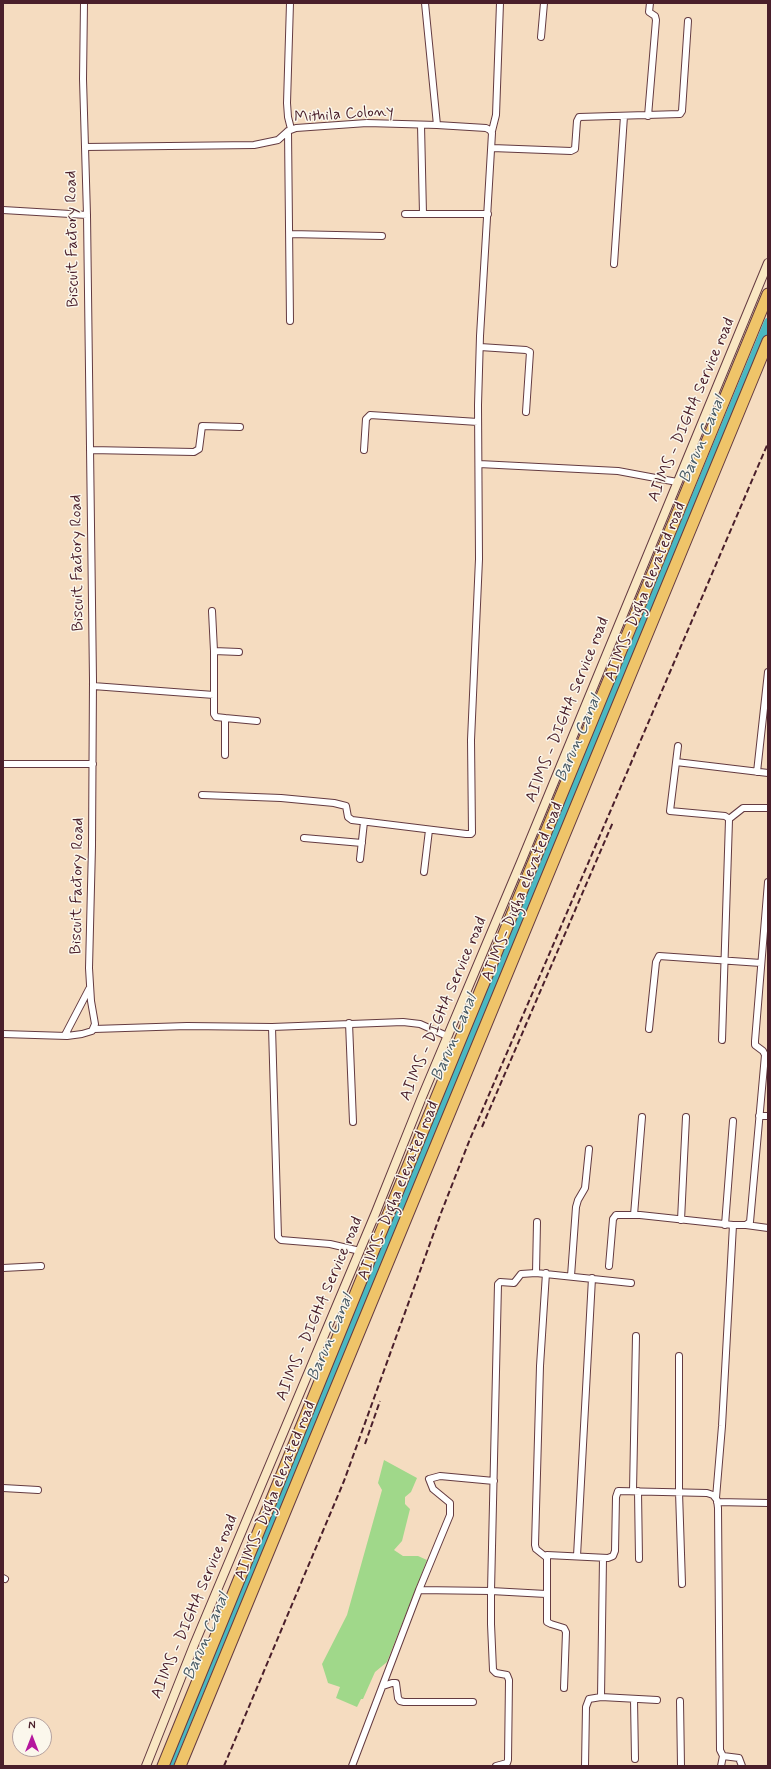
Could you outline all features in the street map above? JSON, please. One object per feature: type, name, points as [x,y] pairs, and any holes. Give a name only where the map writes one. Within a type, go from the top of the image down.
[{"type":"highway","name":"AIIMS- Digha elevated road","points":[[163,1766],[768,294]]},
{"type":"highway","name":"AIIMS- Digha elevated road","points":[[180,1766],[768,341]]},
{"type":"main road","name":"AIIMS - DIGHA Service road","points":[[146,1766],[215,1595],[360,1251],[447,1036],[768,263]]},
{"type":"street","name":"Biscuit Factory Road","points":[[84,3],[93,686],[90,988],[94,1029]]},
{"type":"street","points":[[290,3],[287,103],[289,130],[290,321]]},
{"type":"street","points":[[425,3],[437,126]]},
{"type":"street","points":[[202,795],[281,798],[343,804],[346,806],[349,819],[429,830],[466,834],[472,833],[471,740],[479,559],[478,422],[480,347],[492,131],[496,115],[500,3]]},
{"type":"street","points":[[541,37],[544,3]]},
{"type":"street","points":[[648,116],[656,20],[649,12],[650,3]]},
{"type":"street","points":[[492,148],[573,150],[576,147],[578,118],[677,115],[681,113],[688,21]]},
{"type":"street","points":[[614,264],[624,116]]},
{"type":"street","name":"Mithila Colony","points":[[85,147],[258,145],[278,140],[289,130],[367,123],[486,128],[492,131]]},
{"type":"street","points":[[421,125],[423,214]]},
{"type":"street","points":[[3,210],[87,215]]},
{"type":"street","points":[[406,214],[488,214]]},
{"type":"street","points":[[290,234],[382,236]]},
{"type":"street","points":[[480,347],[526,350],[530,352],[526,412]]},
{"type":"street","points":[[364,450],[366,419],[370,415],[478,422]]},
{"type":"street","points":[[90,450],[194,452],[198,449],[202,426],[240,427]]},
{"type":"street","points":[[479,464],[618,471],[677,482]]},
{"type":"street","points":[[212,611],[214,651],[214,716],[257,721]]},
{"type":"street","points":[[214,651],[239,652]]},
{"type":"street","points":[[757,772],[768,672]]},
{"type":"street","points":[[93,686],[214,695]]},
{"type":"street","points":[[225,755],[226,718]]},
{"type":"street","points":[[678,746],[670,811],[725,816],[729,819]]},
{"type":"street","points":[[676,762],[768,773]]},
{"type":"street","points":[[3,764],[93,764]]},
{"type":"street","points":[[722,1040],[729,819],[743,808],[768,808]]},
{"type":"street","points":[[360,859],[364,822]]},
{"type":"street","points":[[424,872],[429,830]]},
{"type":"street","points":[[304,838],[362,843]]},
{"type":"street","points":[[746,1225],[750,1221],[765,1056],[764,1051],[755,1045],[754,1041],[768,882]]},
{"type":"street","points":[[649,1029],[658,958],[665,956],[761,963]]},
{"type":"street","points":[[65,1035],[90,988]]},
{"type":"street","points":[[349,1023],[353,1122]]},
{"type":"street","points":[[3,1034],[65,1035],[82,1034],[94,1029],[187,1026],[272,1027],[349,1023],[414,1023],[428,1026],[447,1036]]},
{"type":"street","points":[[272,1027],[278,1237],[281,1240],[330,1244],[360,1251]]},
{"type":"street","points":[[759,1116],[768,1116]]},
{"type":"street","points":[[634,1215],[642,1117]]},
{"type":"street","points":[[681,1220],[686,1117]]},
{"type":"street","points":[[725,1225],[733,1121]]},
{"type":"street","points":[[571,1276],[576,1203],[585,1188],[589,1149]]},
{"type":"street","points":[[609,1266],[613,1217],[619,1215],[634,1215],[768,1228]]},
{"type":"street","points":[[536,1273],[537,1222]]},
{"type":"street","points":[[721,1766],[723,1756],[720,1750],[716,1500],[722,1426],[733,1225]]},
{"type":"street","points":[[3,1268],[41,1266]]},
{"type":"street","points":[[496,1766],[507,1763],[509,1758],[509,1680],[507,1675],[496,1673],[493,1670],[491,1591],[498,1284],[500,1282],[514,1283],[521,1274],[536,1273],[631,1283]]},
{"type":"street","points":[[546,1273],[540,1366],[534,1545],[536,1550],[546,1557]]},
{"type":"street","points":[[577,1556],[592,1278]]},
{"type":"street","points":[[636,1336],[635,1491],[639,1558]]},
{"type":"street","points":[[679,1356],[679,1492],[682,1584]]},
{"type":"street","points":[[352,1766],[451,1510],[448,1500],[433,1489],[429,1479],[440,1476],[494,1482]]},
{"type":"street","points":[[3,1488],[38,1490]]},
{"type":"street","points":[[546,1557],[551,1555],[611,1558],[615,1554],[617,1493],[621,1490],[708,1493],[713,1495],[716,1500]]},
{"type":"street","points":[[716,1500],[768,1503]]},
{"type":"street","points":[[546,1557],[547,1622],[564,1628],[566,1632],[564,1688]]},
{"type":"street","points":[[601,1697],[603,1558]]},
{"type":"street","points":[[419,1590],[491,1591],[546,1594]]},
{"type":"street","points":[[383,1686],[396,1683],[400,1702],[473,1702]]},
{"type":"street","points":[[585,1766],[586,1703],[589,1699],[601,1697],[657,1700]]},
{"type":"street","points":[[634,1699],[635,1759]]},
{"type":"street","points":[[680,1700],[682,1766]]},
{"type":"street","points":[[723,1756],[739,1758],[742,1762],[742,1766]]},
{"type":"green space","points":[[384,1460],[417,1478],[411,1492],[405,1497],[405,1504],[410,1509],[402,1541],[394,1550],[403,1556],[418,1556],[427,1560],[387,1662],[375,1672],[363,1699],[361,1699],[357,1707],[336,1698],[340,1687],[328,1683],[322,1664],[347,1615],[382,1490],[378,1483]]},
{"type":"waterway","name":"Barun Canal","points":[[169,1766],[768,322]]},
{"type":"railway","points":[[224,1766],[344,1481],[441,1213],[470,1139],[768,443]]},
{"type":"railway","points":[[482,1127],[613,822]]},
{"type":"railway","points":[[365,1444],[380,1401]]}]
